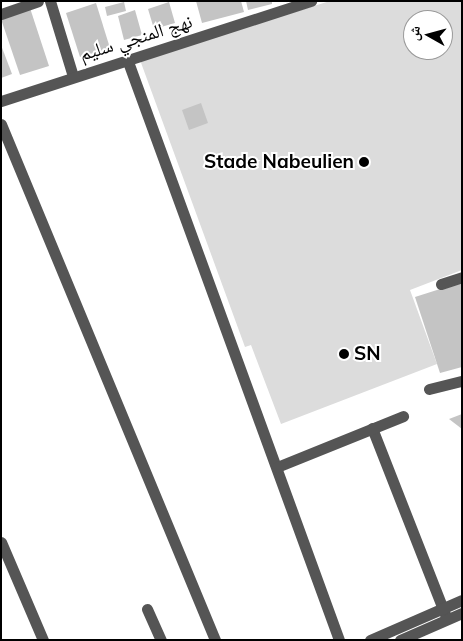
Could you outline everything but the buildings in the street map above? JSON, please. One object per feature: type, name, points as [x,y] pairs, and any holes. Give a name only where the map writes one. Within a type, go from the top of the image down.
[{"type":"street","points":[[1,14],[38,1]]},
{"type":"street","points":[[50,1],[73,76]]},
{"type":"street","name":"نهج المنجي سليم","points":[[1,101],[73,76],[311,1]]},
{"type":"street","points":[[127,60],[339,640]]},
{"type":"street","points":[[1,124],[215,640]]},
{"type":"street","points":[[441,284],[462,277]]},
{"type":"street","points":[[429,389],[462,381]]},
{"type":"street","points":[[277,467],[403,416]]},
{"type":"street","points":[[372,428],[447,620]]},
{"type":"street","points":[[1,542],[43,640]]},
{"type":"street","points":[[370,640],[462,600]]},
{"type":"street","points":[[147,609],[161,640]]},
{"type":"street","points":[[400,640],[462,613]]},
{"type":"shaded area","points":[[330,1],[462,1],[462,270],[410,290],[437,364],[281,424],[251,345],[245,347],[140,60]]},
{"type":"place","name":"Stade Nabeulien","points":[[364,162]]},
{"type":"place","name":"SN","points":[[344,354]]}]
